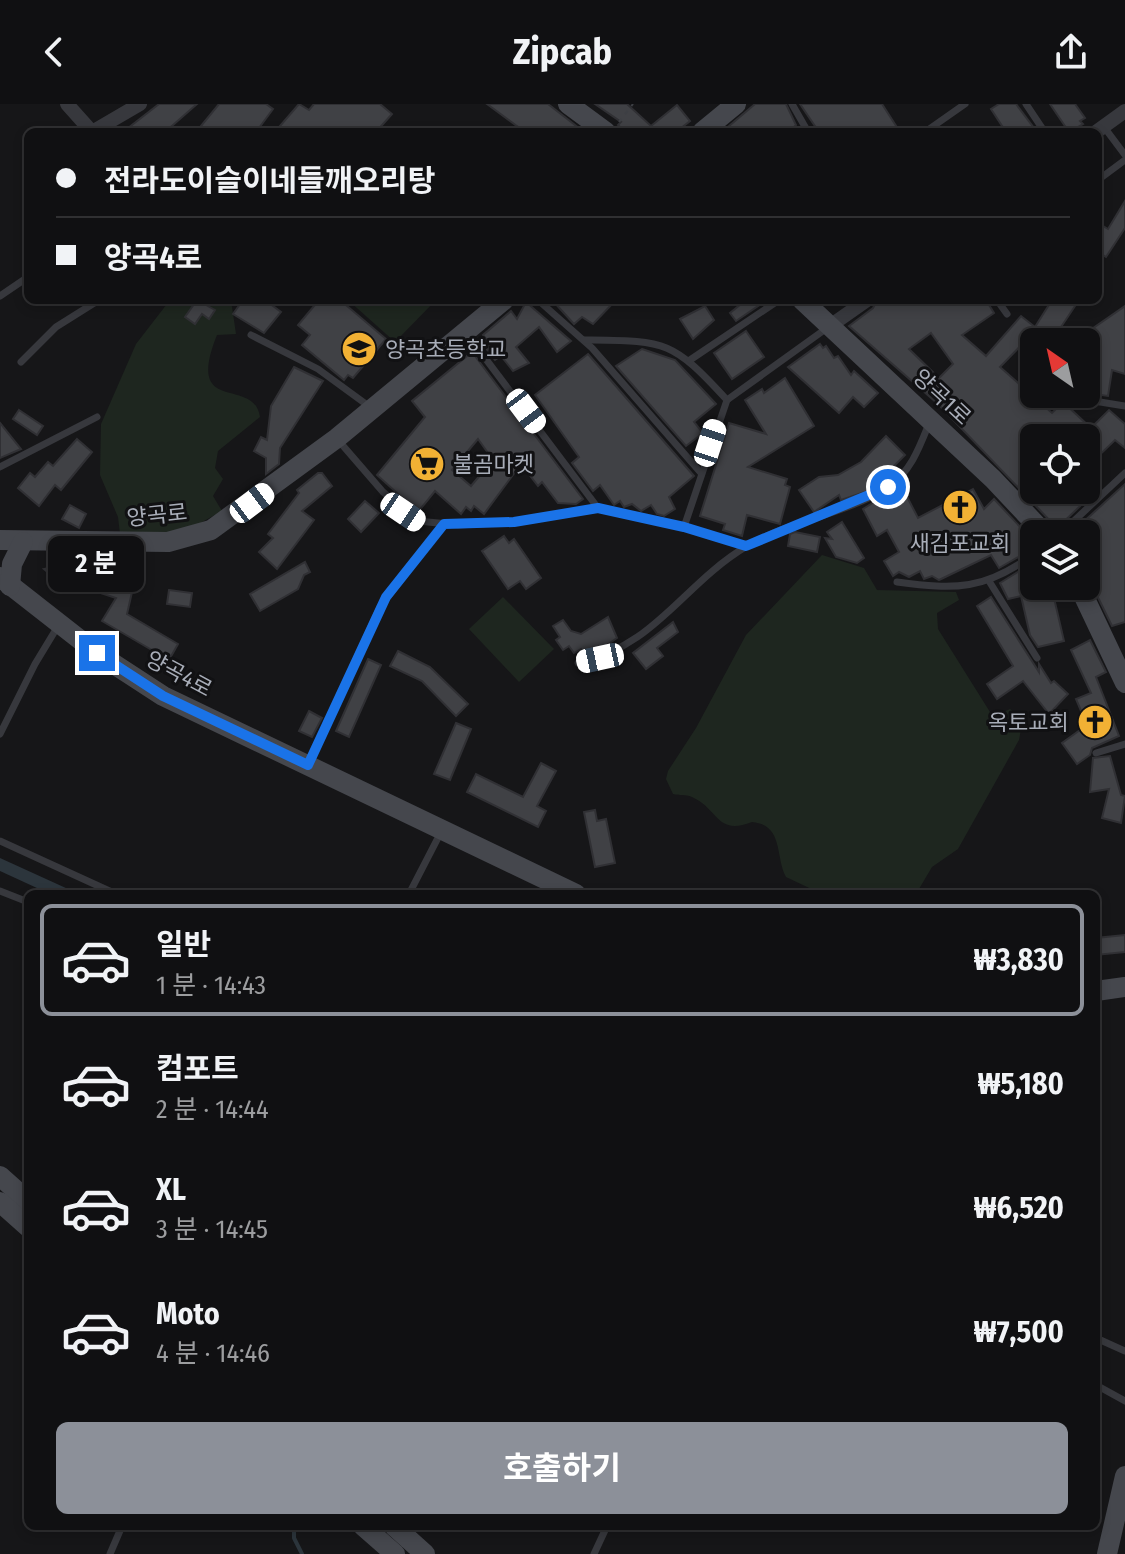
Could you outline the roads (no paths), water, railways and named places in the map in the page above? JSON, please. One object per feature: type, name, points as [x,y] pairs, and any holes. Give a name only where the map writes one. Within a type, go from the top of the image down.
[{"type":"street","points":[[67,104],[88,128]]},
{"type":"street","points":[[99,128],[140,104]]},
{"type":"street","points":[[568,104],[607,128]]},
{"type":"street","points":[[707,128],[736,104]]},
{"type":"street","points":[[1101,128],[1125,111]]},
{"type":"street","name":"양곡로","points":[[0,540],[148,543],[185,540],[231,519],[337,438],[499,304]]},
{"type":"street","name":"양곡1로","points":[[806,304],[930,419],[1031,520]]},
{"type":"street","points":[[830,326],[861,304]]},
{"type":"street","points":[[8,588],[12,564],[23,542]]},
{"type":"street","name":"양곡4로","points":[[8,588],[163,696],[567,890]]},
{"type":"street","points":[[1086,600],[1125,683]]},
{"type":"street","points":[[1100,990],[1125,987]]},
{"type":"street","points":[[0,1176],[24,1197]]},
{"type":"street","points":[[0,1202],[24,1223]]},
{"type":"street","points":[[1107,1554],[1125,1476]]},
{"type":"street","points":[[368,1530],[395,1554]]},
{"type":"street","points":[[398,1530],[425,1554]]},
{"type":"lane","points":[[792,104],[806,128]]},
{"type":"lane","points":[[931,128],[965,104]]},
{"type":"lane","points":[[1026,104],[1043,128]]},
{"type":"lane","points":[[1102,131],[1125,158],[1102,177]]},
{"type":"lane","points":[[0,296],[24,280]]},
{"type":"lane","points":[[21,362],[56,327],[93,304]]},
{"type":"lane","points":[[543,304],[584,340],[701,473]]},
{"type":"lane","points":[[690,360],[773,304]]},
{"type":"lane","points":[[1000,304],[1007,314]]},
{"type":"lane","points":[[684,527],[727,400],[830,326]]},
{"type":"lane","points":[[466,332],[598,508]]},
{"type":"lane","points":[[251,335],[318,369],[372,408]]},
{"type":"lane","points":[[584,340],[674,348],[690,360],[727,400]]},
{"type":"lane","points":[[1100,402],[1125,406]]},
{"type":"lane","points":[[0,467],[97,417]]},
{"type":"lane","points":[[578,663],[619,651],[642,635],[746,546],[888,487],[910,464],[930,419]]},
{"type":"lane","points":[[337,438],[403,512],[418,521],[458,525],[514,522],[598,508],[684,527],[746,546]]},
{"type":"lane","points":[[1075,520],[1125,473]]},
{"type":"lane","points":[[308,765],[386,597],[444,524]]},
{"type":"lane","points":[[897,582],[959,588],[1005,575],[1020,564]]},
{"type":"lane","points":[[989,581],[1037,658]]},
{"type":"lane","points":[[0,734],[35,664],[60,624]]},
{"type":"lane","points":[[1096,753],[1125,744]]},
{"type":"lane","points":[[411,890],[442,831]]},
{"type":"lane","points":[[0,841],[107,890]]},
{"type":"lane","points":[[0,891],[24,900]]},
{"type":"lane","points":[[1100,1340],[1125,1351]]},
{"type":"lane","points":[[1100,1387],[1125,1401]]},
{"type":"lane","points":[[110,1554],[120,1530]]},
{"type":"lane","points":[[594,1554],[605,1530]]},
{"type":"waterway","points":[[294,1530],[294,1538],[302,1554]]},
{"type":"place","name":"양곡초등학교","points":[[359,349]]},
{"type":"place","name":"불곰마켓","points":[[427,464]]},
{"type":"place","name":"새김포교회","points":[[960,507]]},
{"type":"place","name":"옥토교회","points":[[1095,722]]}]
